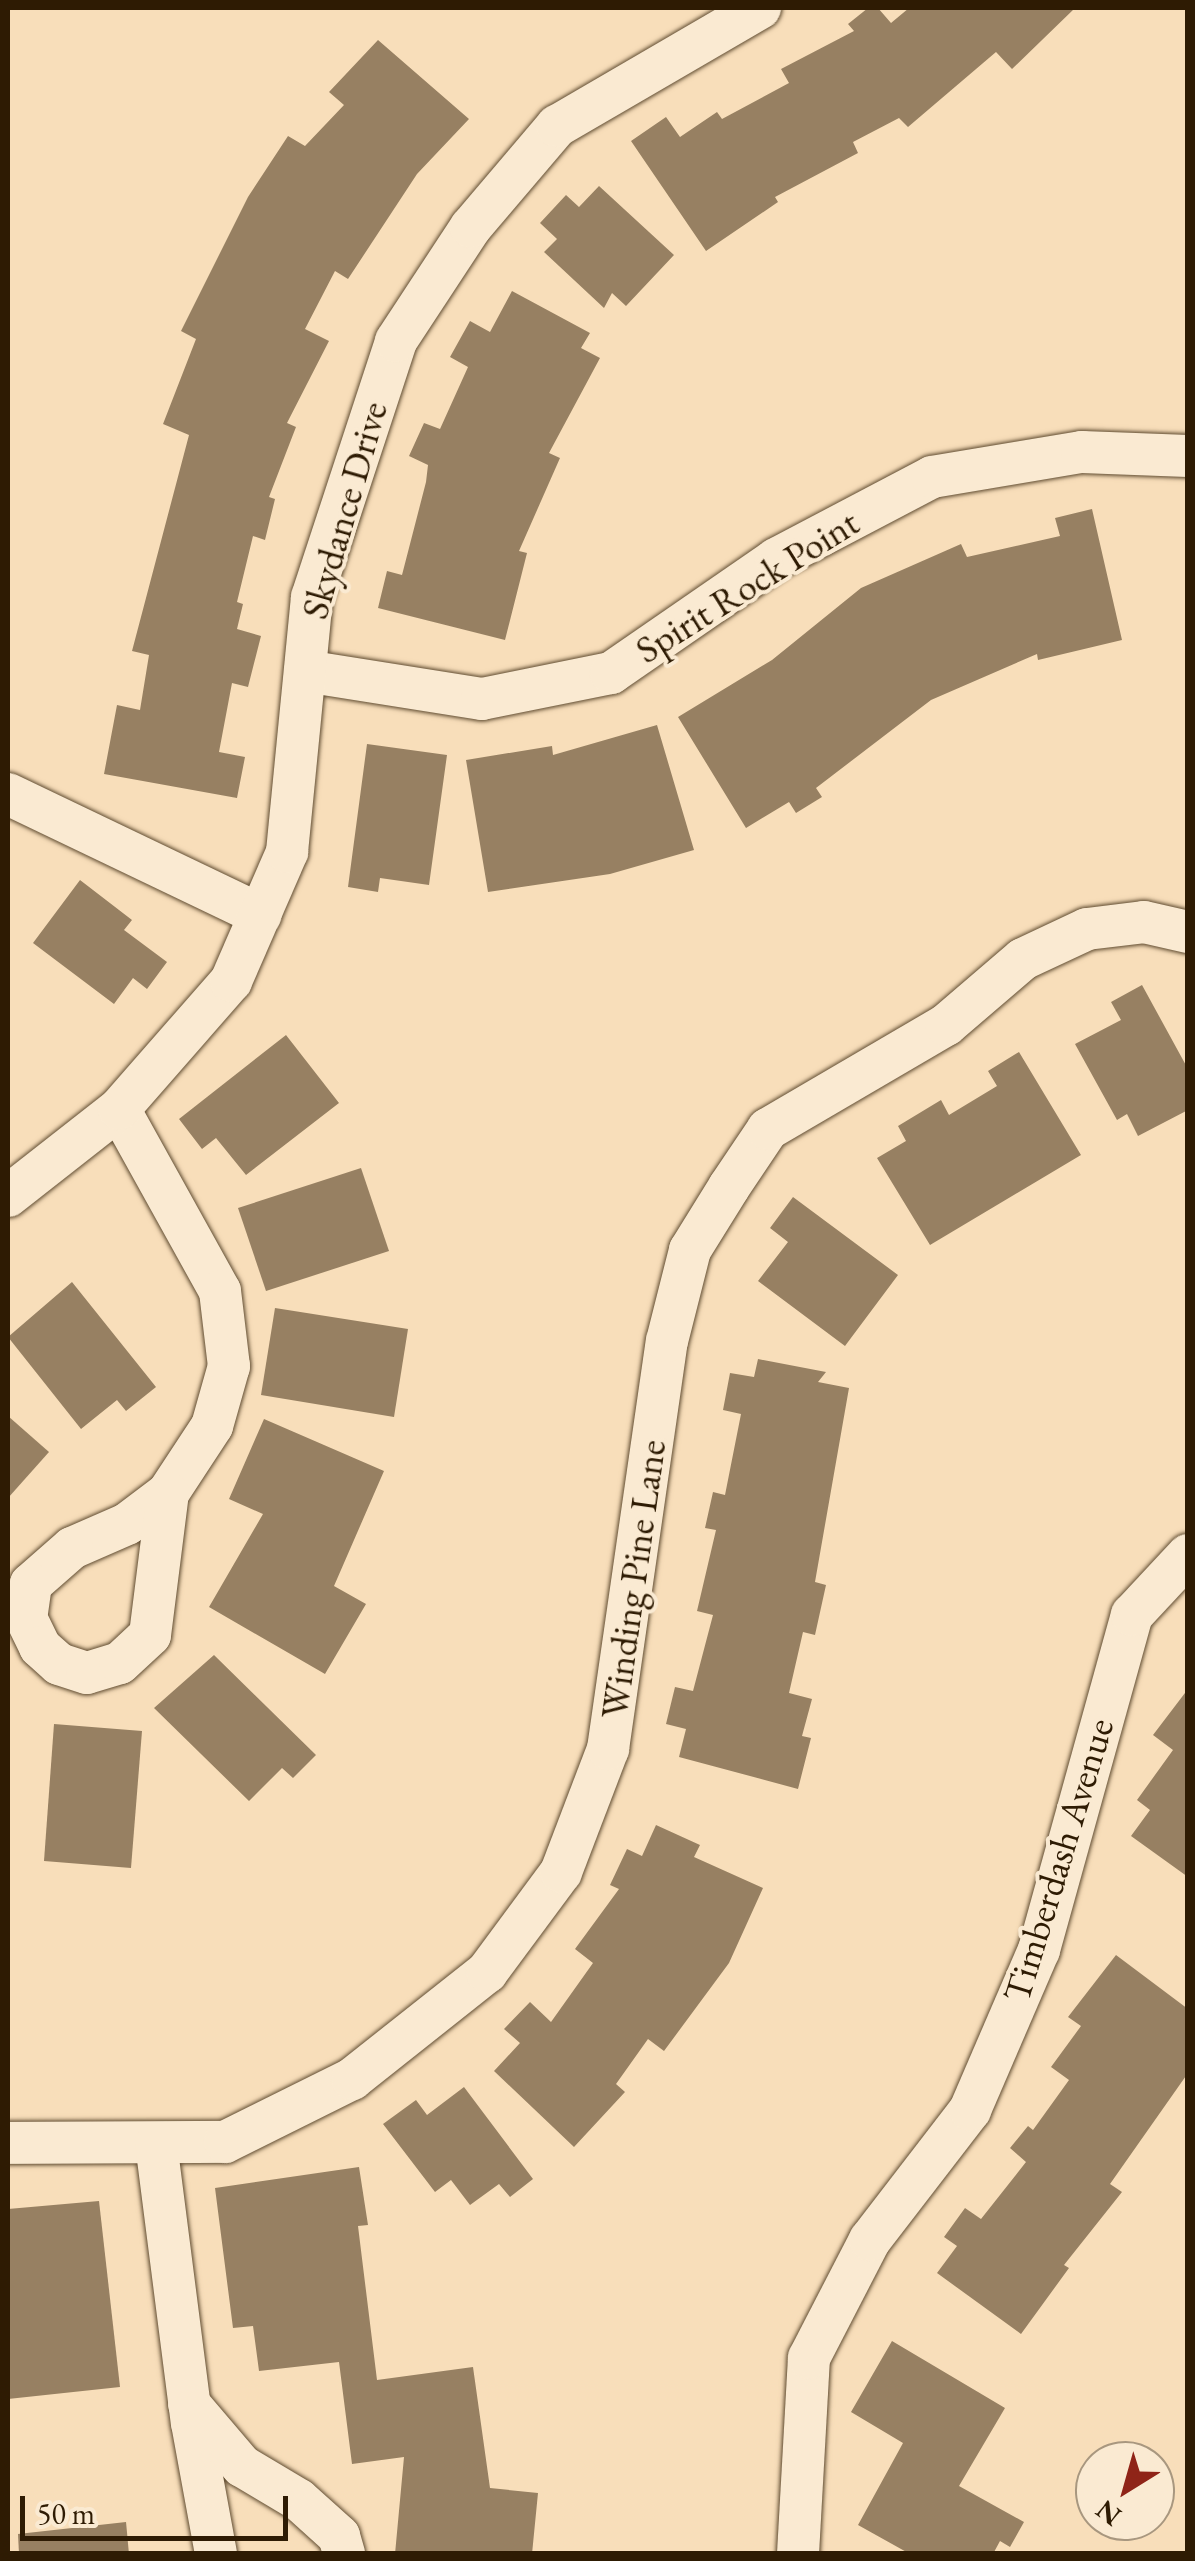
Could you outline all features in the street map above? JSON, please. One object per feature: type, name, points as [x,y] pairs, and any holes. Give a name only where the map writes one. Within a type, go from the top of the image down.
[{"type":"street","name":"Skydance Drive","points":[[8,1196],[119,1109],[232,981],[286,852],[312,597],[396,340],[471,227],[557,126],[760,8]]},
{"type":"street","name":"Spirit Rock Point","points":[[304,671],[482,699],[611,673],[776,559],[932,477],[1082,452],[1188,456]]},
{"type":"street","points":[[8,794],[260,915]]},
{"type":"street","name":"Winding Pine Lane","points":[[8,2143],[225,2142],[352,2079],[488,1972],[561,1872],[608,1749],[667,1341],[690,1250],[768,1129],[946,1025],[1023,959],[1087,928],[1144,922],[1188,932]]},
{"type":"street","points":[[119,1109],[220,1291],[229,1366],[212,1426],[168,1493]]},
{"type":"street","name":"Timberdash Avenue","points":[[798,2554],[809,2358],[870,2240],[970,2110],[1038,1950],[1132,1614],[1188,1555]]},
{"type":"street","points":[[156,2143],[189,2404],[216,2554]]},
{"type":"street","points":[[189,2404],[242,2466],[299,2500],[340,2536],[344,2554]]},
{"type":"building","points":[[868,8],[878,8],[891,23],[909,8],[1075,8],[1012,69],[996,52],[908,127],[899,118],[853,142],[858,153],[775,197],[778,202],[706,251],[631,141],[666,117],[680,137],[717,112],[722,119],[789,83],[781,69],[854,31],[848,24]]},
{"type":"building","points":[[378,40],[469,119],[417,174],[348,279],[335,271],[305,329],[329,341],[287,423],[296,427],[269,497],[275,499],[265,540],[253,536],[237,602],[243,604],[237,629],[261,636],[248,687],[232,683],[219,752],[245,757],[237,798],[104,774],[117,705],[140,710],[149,655],[132,651],[189,435],[163,424],[196,339],[181,331],[248,197],[288,136],[305,146],[344,105],[329,92]]},
{"type":"building","points":[[599,186],[674,255],[626,306],[612,293],[604,308],[544,252],[557,239],[540,223],[566,195],[579,207]]},
{"type":"building","points":[[512,291],[590,333],[581,348],[600,358],[549,453],[560,458],[519,551],[527,553],[505,640],[378,608],[387,571],[402,575],[426,482],[428,465],[409,456],[424,423],[440,429],[468,367],[450,357],[470,321],[490,332]]},
{"type":"building","points":[[1092,509],[1122,640],[1038,660],[1037,654],[931,700],[816,788],[822,797],[796,813],[789,802],[746,828],[678,717],[772,660],[861,588],[961,544],[967,557],[1060,536],[1055,518]]},
{"type":"building","points":[[657,725],[694,850],[610,874],[488,892],[466,760],[552,746],[553,755]]},
{"type":"building","points":[[367,744],[447,755],[429,885],[380,878],[378,892],[348,887]]},
{"type":"building","points":[[80,880],[132,920],[124,930],[167,962],[147,989],[133,978],[114,1004],[33,943]]},
{"type":"building","points":[[1142,985],[1188,1069],[1188,1110],[1138,1136],[1127,1114],[1117,1120],[1075,1044],[1121,1020],[1111,1002]]},
{"type":"building","points":[[286,1035],[339,1103],[246,1175],[216,1138],[202,1149],[179,1119]]},
{"type":"building","points":[[1019,1052],[1081,1155],[930,1245],[877,1158],[906,1141],[898,1126],[941,1100],[949,1115],[997,1086],[988,1071]]},
{"type":"building","points":[[361,1168],[389,1251],[266,1291],[238,1208]]},
{"type":"building","points":[[793,1197],[898,1275],[845,1346],[758,1281],[788,1242],[770,1228]]},
{"type":"building","points":[[72,1282],[156,1387],[126,1411],[117,1400],[81,1429],[8,1337]]},
{"type":"building","points":[[275,1308],[408,1329],[394,1417],[261,1395]]},
{"type":"building","points":[[758,1359],[826,1372],[818,1382],[849,1388],[815,1582],[826,1585],[815,1635],[803,1632],[789,1693],[812,1699],[802,1736],[811,1738],[798,1789],[679,1757],[686,1729],[666,1724],[675,1687],[693,1691],[713,1615],[697,1611],[716,1530],[705,1528],[713,1492],[725,1495],[741,1414],[723,1410],[730,1373],[754,1377]]},
{"type":"building","points":[[8,1416],[49,1452],[8,1498]]},
{"type":"building","points":[[264,1419],[384,1471],[334,1586],[366,1604],[325,1674],[209,1607],[263,1514],[229,1499]]},
{"type":"building","points":[[214,1655],[316,1755],[293,1778],[282,1768],[249,1801],[154,1708]]},
{"type":"building","points":[[1188,1689],[1188,1877],[1131,1836],[1150,1810],[1137,1800],[1173,1750],[1153,1735]]},
{"type":"building","points":[[54,1724],[142,1731],[131,1868],[44,1861]]},
{"type":"building","points":[[656,1825],[700,1845],[694,1857],[763,1888],[729,1963],[664,2051],[648,2039],[616,2084],[625,2092],[574,2147],[494,2071],[520,2043],[504,2029],[530,2002],[551,2022],[593,1963],[575,1949],[619,1889],[610,1885],[627,1849],[642,1856]]},
{"type":"building","points":[[1116,1955],[1188,2009],[1188,2073],[1110,2184],[1122,2192],[1064,2265],[1069,2268],[1021,2334],[937,2273],[957,2246],[944,2237],[965,2208],[981,2219],[1026,2162],[1010,2148],[1028,2126],[1033,2130],[1069,2080],[1051,2067],[1081,2026],[1068,2017]]},
{"type":"building","points":[[464,2087],[533,2179],[510,2197],[499,2184],[470,2205],[451,2180],[435,2192],[383,2124],[416,2100],[427,2115]]},
{"type":"building","points":[[359,2167],[368,2225],[358,2226],[377,2380],[473,2367],[490,2488],[538,2493],[532,2554],[395,2554],[404,2457],[352,2464],[339,2362],[259,2371],[253,2326],[233,2328],[215,2188]]},
{"type":"building","points":[[99,2201],[120,2387],[8,2399],[8,2209]]},
{"type":"building","points":[[892,2341],[1005,2408],[959,2486],[1024,2522],[1010,2547],[1000,2541],[993,2554],[910,2554],[858,2525],[903,2443],[851,2412]]},
{"type":"building","points":[[126,2522],[129,2554],[19,2554],[18,2534]]}]
